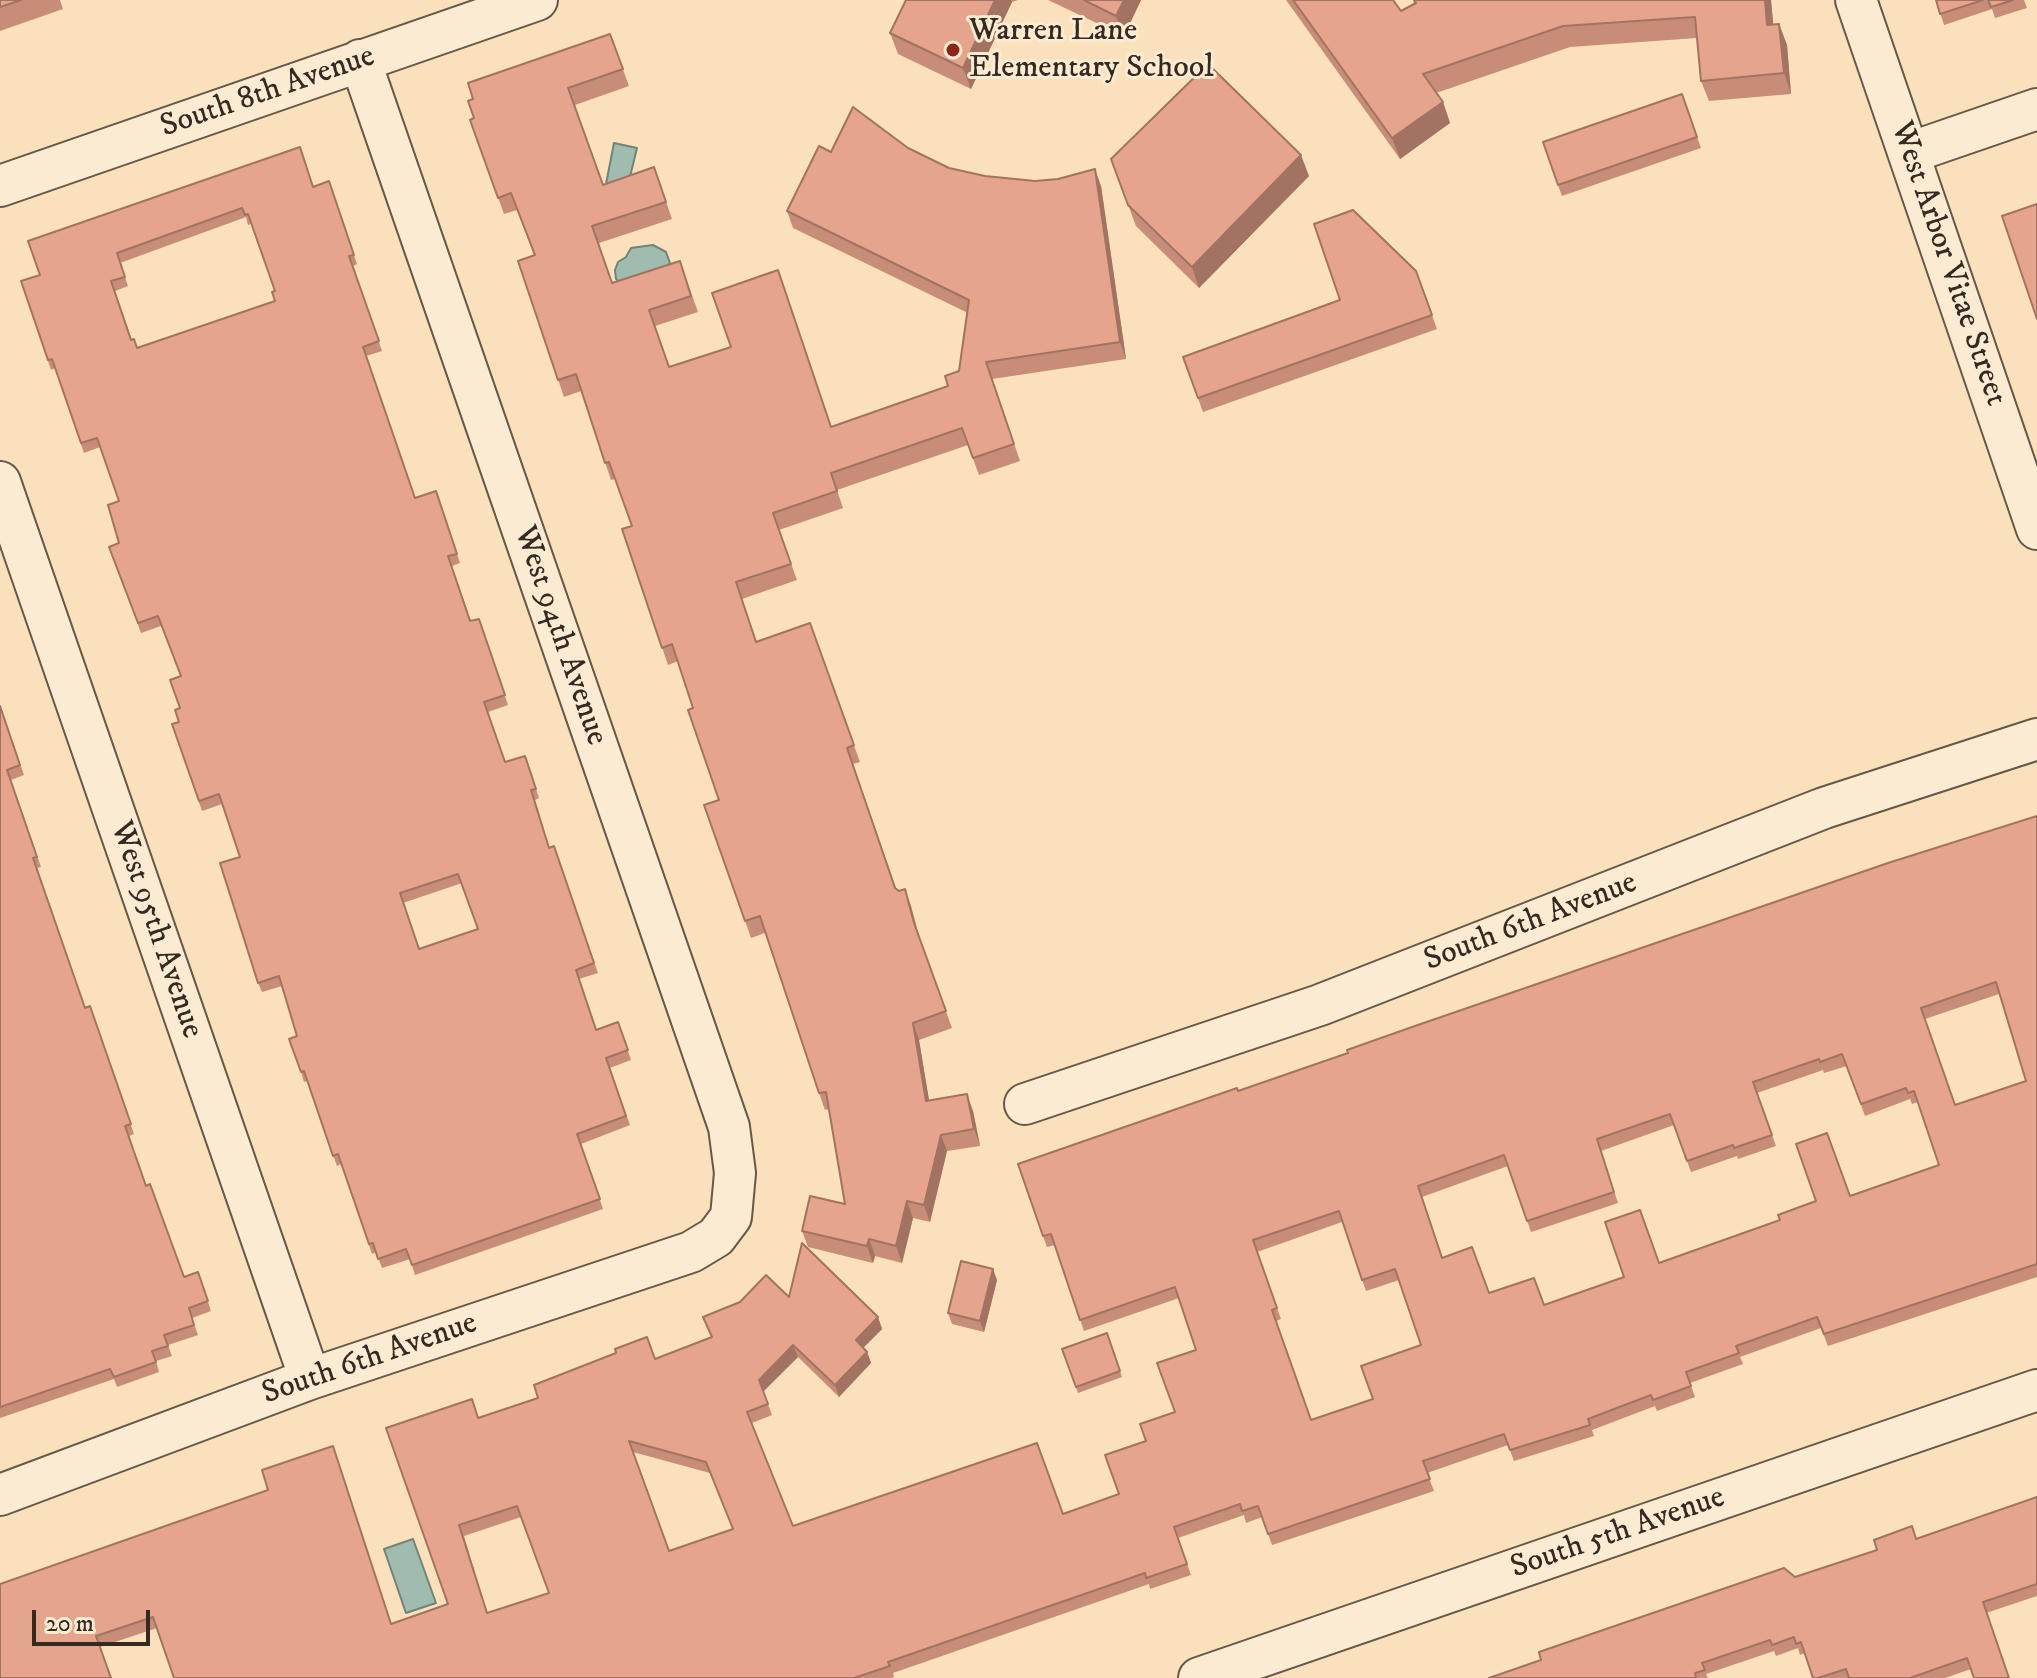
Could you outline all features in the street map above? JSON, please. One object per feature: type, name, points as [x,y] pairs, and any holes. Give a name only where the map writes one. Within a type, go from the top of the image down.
[{"type":"street","name":"South 8th Avenue","points":[[0,186],[537,0]]},
{"type":"street","name":"West Arbor Vitae Street","points":[[1856,0],[2037,529]]},
{"type":"street","name":"West 94th Avenue","points":[[360,60],[729,1127],[735,1173],[731,1217]]},
{"type":"street","points":[[1909,153],[2037,109]]},
{"type":"street","name":"West 95th Avenue","points":[[0,482],[310,1379]]},
{"type":"street","name":"South 6th Avenue","points":[[1025,1104],[1320,1005],[1824,808],[2037,739]]},
{"type":"street","name":"South 6th Avenue","points":[[0,1495],[310,1379],[691,1252],[716,1237],[731,1217]]},
{"type":"street","name":"South 5th Avenue","points":[[1199,1678],[2037,1390]]},
{"type":"shaded area","points":[[614,143],[637,148],[628,185],[606,184]]},
{"type":"shaded area","points":[[653,245],[666,252],[670,263],[663,270],[623,285],[616,279],[618,262],[626,257],[631,248]]},
{"type":"shaded area","points":[[413,1539],[436,1603],[406,1613],[384,1549]]},
{"type":"building","points":[[0,0],[21,0],[0,7]]},
{"type":"building","points":[[906,0],[995,0],[963,68],[890,33]]},
{"type":"building","points":[[1084,0],[1124,0],[1116,16]]},
{"type":"building","points":[[1293,0],[1393,0],[1401,11],[1416,3],[1414,0],[1765,0],[1767,25],[1779,24],[1784,73],[1701,81],[1695,17],[1563,26],[1423,74],[1443,102],[1392,138]]},
{"type":"building","points":[[1936,0],[1983,0],[1940,14]]},
{"type":"building","points":[[1988,0],[2013,0],[1991,7]]},
{"type":"building","points":[[610,34],[623,69],[568,88],[603,185],[654,167],[666,202],[592,226],[612,283],[680,261],[691,296],[649,310],[669,367],[731,347],[712,293],[778,270],[831,427],[948,386],[945,376],[959,371],[969,300],[787,211],[819,146],[831,152],[853,107],[908,148],[949,168],[985,176],[1035,181],[1058,179],[1095,169],[1120,342],[986,362],[1014,444],[973,458],[962,428],[831,473],[837,491],[773,513],[791,564],[736,582],[756,642],[810,623],[854,745],[847,748],[895,888],[899,891],[905,889],[946,1011],[913,1023],[926,1101],[967,1094],[974,1129],[941,1135],[924,1205],[907,1201],[896,1246],[869,1239],[867,1246],[802,1231],[810,1196],[845,1204],[826,1092],[819,1093],[760,916],[745,921],[704,805],[719,800],[688,710],[693,708],[672,644],[662,648],[622,529],[632,526],[609,462],[605,463],[576,374],[558,380],[518,261],[535,255],[511,193],[498,198],[470,120],[474,118],[468,101],[473,99],[468,83]]},
{"type":"building","points":[[1208,64],[1301,155],[1192,267],[1128,205],[1111,159]]},
{"type":"building","points":[[1682,94],[1697,137],[1558,185],[1543,142]]},
{"type":"building","points":[[300,147],[313,187],[329,181],[354,255],[349,256],[379,341],[363,347],[415,498],[436,491],[457,554],[448,556],[470,621],[479,619],[505,695],[484,702],[505,762],[525,756],[536,789],[531,790],[549,848],[554,846],[594,963],[576,970],[596,1030],[618,1022],[628,1050],[606,1058],[626,1116],[577,1134],[600,1199],[412,1265],[406,1249],[378,1259],[373,1243],[369,1244],[338,1154],[333,1156],[304,1071],[301,1072],[289,1039],[297,1036],[279,976],[258,983],[220,863],[240,857],[219,794],[199,801],[172,724],[179,722],[175,710],[180,708],[170,680],[181,676],[158,616],[138,623],[109,547],[119,543],[108,505],[119,501],[97,438],[81,443],[52,359],[48,360],[21,281],[40,275],[28,241]],"holes":[[[242,208],[245,215],[248,214],[275,291],[272,292],[275,301],[137,348],[134,339],[131,340],[111,281],[125,277],[117,253]],[[458,874],[478,929],[419,949],[400,893]]]},
{"type":"building","points":[[2037,204],[2037,319],[2002,216]]},
{"type":"building","points":[[1353,210],[1416,271],[1432,315],[1198,398],[1183,357],[1340,300],[1314,224]]},
{"type":"building","points":[[0,706],[20,765],[7,770],[37,857],[33,858],[85,1008],[90,1006],[131,1124],[125,1126],[184,1277],[198,1272],[208,1301],[189,1308],[194,1325],[164,1335],[168,1346],[152,1351],[156,1362],[114,1377],[110,1369],[0,1407]]},
{"type":"building","points":[[2037,816],[2037,1264],[1824,1334],[1817,1317],[1736,1346],[1739,1353],[1686,1372],[1691,1386],[1653,1400],[1651,1395],[1588,1419],[1590,1425],[1510,1450],[1504,1434],[1423,1461],[1430,1479],[1268,1534],[1258,1506],[1242,1511],[1240,1504],[1174,1527],[1187,1564],[1146,1578],[1145,1573],[888,1662],[890,1666],[854,1678],[174,1678],[153,1617],[96,1636],[111,1678],[0,1678],[0,1584],[268,1490],[262,1470],[333,1446],[391,1624],[448,1604],[386,1428],[472,1399],[478,1418],[538,1398],[534,1385],[616,1353],[615,1349],[647,1337],[655,1359],[712,1337],[703,1317],[740,1302],[766,1275],[789,1297],[802,1243],[878,1317],[856,1340],[867,1352],[835,1385],[793,1345],[759,1380],[768,1404],[747,1412],[793,1526],[1037,1443],[1063,1514],[1119,1494],[1105,1455],[1146,1441],[1140,1424],[1175,1412],[1157,1363],[1196,1350],[1175,1287],[1080,1320],[1051,1234],[1043,1236],[1018,1164],[1348,1053],[1347,1050],[1415,1026],[1888,863]],"holes":[[[1996,982],[2026,1081],[1955,1105],[1921,1008]],[[1842,1054],[1861,1104],[1906,1088],[1908,1093],[1914,1091],[1939,1165],[1850,1196],[1827,1133],[1796,1144],[1816,1201],[1778,1215],[1780,1220],[1659,1263],[1640,1210],[1605,1222],[1624,1277],[1544,1305],[1534,1278],[1489,1293],[1472,1247],[1442,1258],[1418,1186],[1504,1155],[1527,1221],[1614,1192],[1597,1139],[1670,1114],[1687,1161],[1772,1135],[1753,1082],[1819,1059],[1820,1062]],[[1339,1211],[1362,1280],[1395,1269],[1421,1345],[1361,1366],[1373,1399],[1311,1420],[1272,1310],[1277,1308],[1253,1240]],[[629,1441],[706,1462],[733,1529],[669,1551]],[[517,1506],[549,1593],[487,1613],[459,1525]]]},
{"type":"building","points":[[961,1261],[993,1269],[980,1321],[948,1313]]},
{"type":"building","points":[[1107,1333],[1120,1371],[1076,1387],[1062,1349]]},
{"type":"building","points":[[2037,1497],[2037,1584],[1983,1602],[2009,1678],[1974,1678],[1967,1658],[1910,1678],[1849,1678],[1846,1669],[1813,1678],[1801,1642],[1796,1644],[1794,1637],[1772,1645],[1770,1640],[1702,1663],[1705,1670],[1695,1673],[1696,1678],[1489,1678],[1541,1660],[1539,1652],[1784,1568],[1795,1577],[1877,1550],[1874,1540],[1912,1526],[1916,1539]]},
{"type":"place","name":"Warren Lane Elementary School","points":[[953,50]]}]
